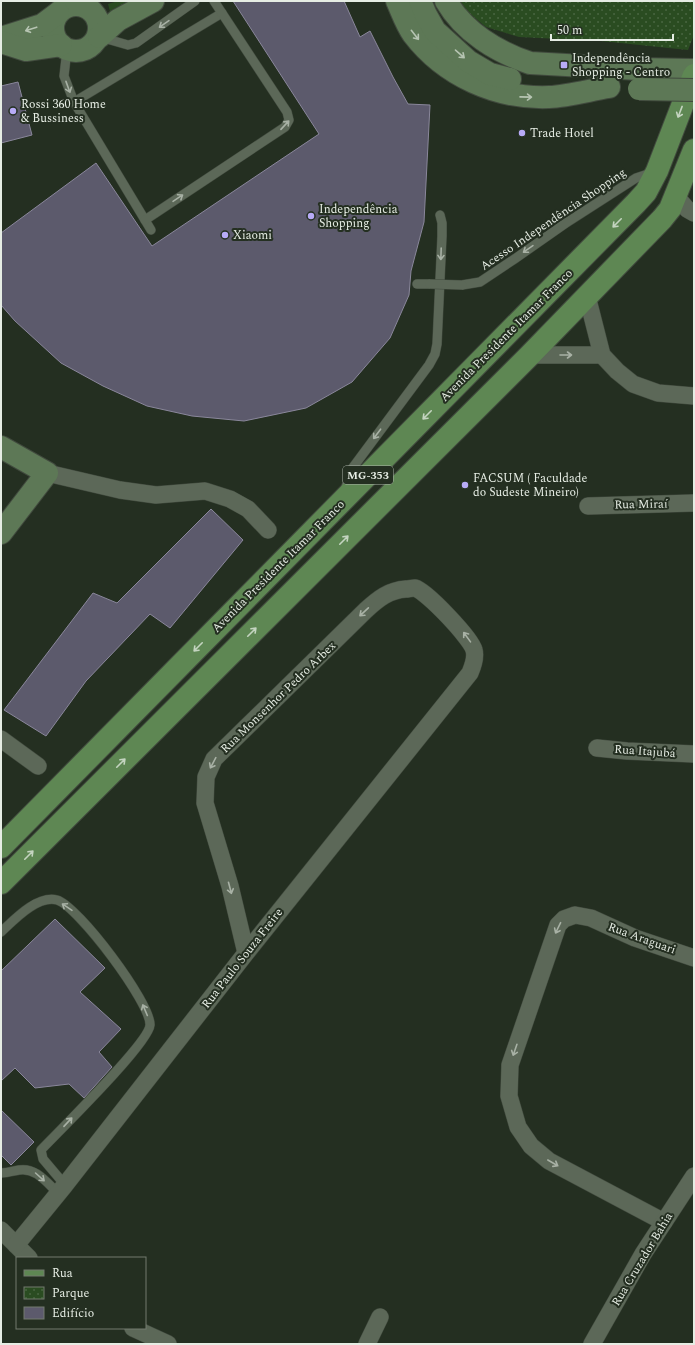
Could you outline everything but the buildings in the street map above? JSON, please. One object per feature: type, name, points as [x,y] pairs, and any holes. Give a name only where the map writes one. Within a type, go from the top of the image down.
[{"type":"main road","points":[[74,6],[54,20],[53,34],[56,40],[64,47],[75,51],[89,48],[118,20],[153,1]]},
{"type":"main road","points":[[397,1],[413,33],[428,51],[468,80],[493,90],[519,97],[550,97],[609,87],[638,79],[694,70]]},
{"type":"main road","points":[[420,1],[435,30],[468,61],[490,74],[523,82],[609,87]]},
{"type":"main road","points":[[446,1],[462,21],[488,44],[530,63],[638,79],[694,90]]},
{"type":"main road","points":[[1,38],[42,25],[74,6],[90,9],[96,14],[99,21],[99,37]]},
{"type":"main road","points":[[1,42],[26,50],[64,47]]},
{"type":"main road","name":"Avenida Presidente Itamar Franco","points":[[1,847],[646,192],[657,171],[694,75]]},
{"type":"main road","name":"MG-353","points":[[1,883],[530,355],[662,219],[670,209],[694,150]]},
{"type":"main road","points":[[1,447],[47,473],[1,533]]},
{"type":"street","points":[[675,195],[687,209],[694,213]]},
{"type":"street","points":[[587,296],[602,355],[617,371],[633,384],[658,393],[694,396]]},
{"type":"street","points":[[530,355],[602,355]]},
{"type":"street","points":[[47,473],[120,490],[156,495],[205,491],[230,499],[248,509],[268,530]]},
{"type":"street","name":"Rua Miraí","points":[[588,506],[694,503]]},
{"type":"street","name":"Rua Monsenhor Pedro Arbex","points":[[246,953],[230,886],[205,803],[206,777],[214,759],[366,610],[382,596],[398,589],[415,588],[428,596],[467,637],[474,650],[474,660],[470,673]]},
{"type":"street","name":"Rua Paulo Souza Freire","points":[[16,1244],[62,1189],[246,953],[470,673]]},
{"type":"street","points":[[1,739],[38,766]]},
{"type":"street","name":"Rua Itajubá","points":[[597,748],[627,752],[694,754]]},
{"type":"street","name":"Rua Araguari","points":[[664,1222],[548,1161],[531,1146],[518,1127],[509,1096],[510,1065],[558,925],[564,919],[575,915],[591,918],[635,938],[694,958]]},
{"type":"street","name":"Rua Cruzador Bahia","points":[[592,1344],[643,1254],[694,1176]]},
{"type":"street","points":[[1,1230],[28,1257]]},
{"type":"street","points":[[367,1344],[380,1317]]},
{"type":"street","points":[[135,1329],[168,1344]]},
{"type":"lane","points":[[99,37],[128,45],[136,43],[196,1]]},
{"type":"lane","points":[[145,220],[285,127],[290,120],[287,112],[214,1]]},
{"type":"lane","points":[[74,102],[222,13]]},
{"type":"lane","points":[[64,47],[64,76],[74,102],[151,230]]},
{"type":"lane","name":"Acesso Independência Shopping","points":[[418,284],[462,285],[480,282],[566,223],[636,178],[657,171]]},
{"type":"lane","points":[[341,503],[351,470],[429,365],[435,354],[437,344],[442,236],[442,223],[440,215]]},
{"type":"lane","points":[[1,932],[27,908],[46,900],[58,900],[72,910],[96,936],[127,978],[146,1009],[150,1025],[144,1038],[122,1064],[41,1150],[43,1159],[62,1189]]},
{"type":"lane","points":[[1,1173],[19,1170],[34,1171],[62,1189]]},
{"type":"green space","points":[[118,1],[138,1],[111,15],[108,4]]},
{"type":"green space","points":[[457,1],[694,1],[694,35],[688,50],[601,41],[519,37],[486,27],[459,5]]},
{"type":"place","name":"Independência Shopping - Centro","points":[[564,65]]},
{"type":"place","name":"Rossi 360 Home & Bussiness","points":[[13,111]]},
{"type":"place","name":"Trade Hotel","points":[[522,133]]},
{"type":"place","name":"Independência Shopping","points":[[311,216]]},
{"type":"place","name":"Xiaomi","points":[[225,235]]},
{"type":"place","name":"FACSUM ( Faculdade do Sudeste Mineiro)","points":[[465,485]]}]
